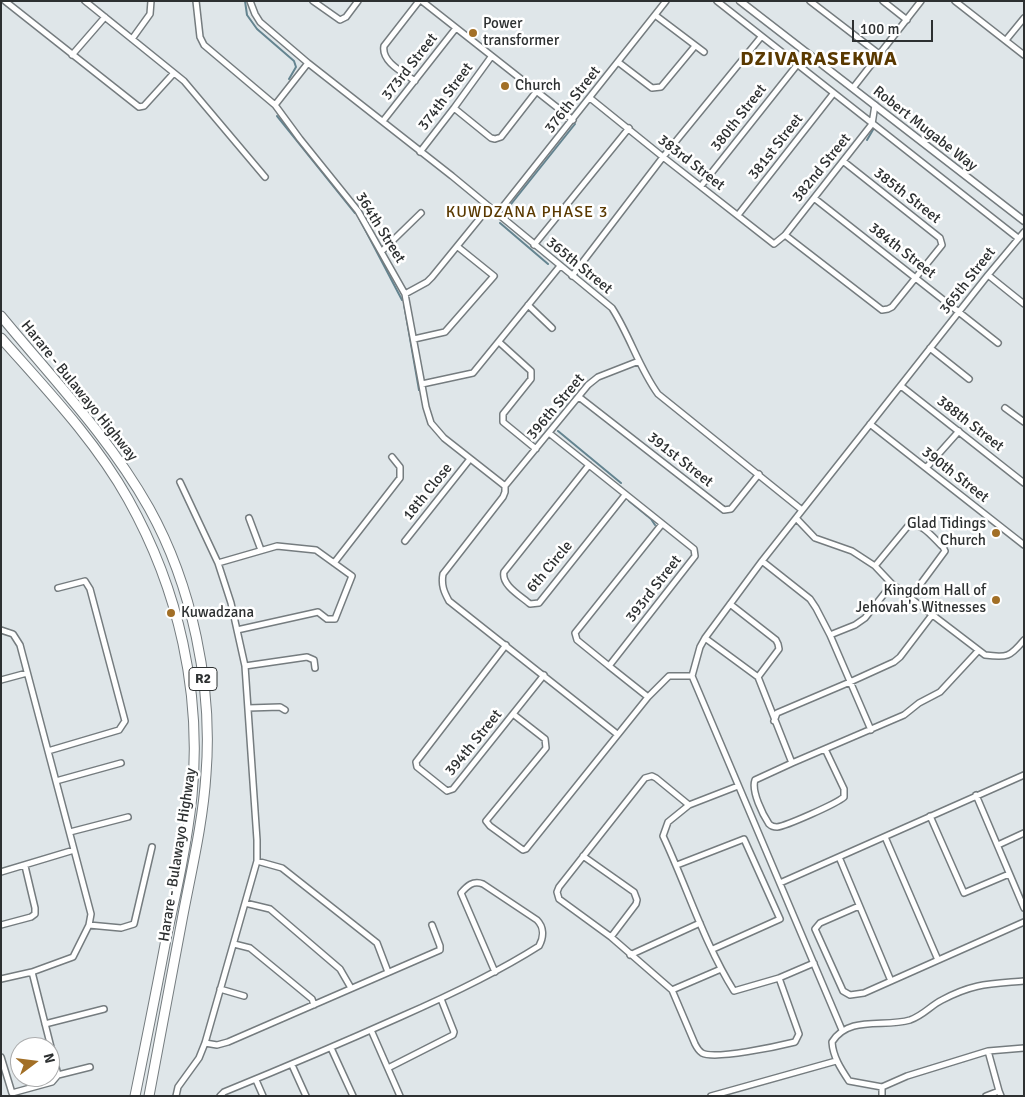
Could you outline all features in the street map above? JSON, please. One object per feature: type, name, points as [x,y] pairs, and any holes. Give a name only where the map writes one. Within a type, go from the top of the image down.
[{"type":"highway","name":"Harare - Bulawayo Highway","points":[[1,316],[105,441],[132,480],[163,536],[186,598],[199,647],[206,722],[204,792],[197,843],[149,1096]]},
{"type":"highway","name":"Harare - Bulawayo Highway","points":[[1,338],[70,417],[128,498],[149,540],[167,586],[185,652],[193,720],[192,796],[185,846],[135,1096]]},
{"type":"street","points":[[5,1],[139,107],[144,106],[174,73]]},
{"type":"street","points":[[85,1],[184,81],[265,177]]},
{"type":"street","points":[[132,39],[150,14],[150,1],[144,2]]},
{"type":"street","name":"364th Street","points":[[196,1],[200,36],[204,45],[275,105],[300,140],[356,207],[382,252],[405,294],[431,422],[444,438],[505,486]]},
{"type":"street","name":"365th Street","points":[[250,1],[260,22],[308,63],[384,122],[612,308],[622,323],[650,384],[658,394],[802,510]]},
{"type":"street","points":[[313,1],[340,20],[346,17],[358,1]]},
{"type":"street","points":[[415,81],[386,60],[383,51],[384,46],[421,1],[573,120]]},
{"type":"street","name":"376th Street","points":[[497,214],[666,1]]},
{"type":"street","points":[[717,1],[1018,238]]},
{"type":"street","name":"Robert Mugabe Way","points":[[740,1],[1024,221]]},
{"type":"street","points":[[810,1],[879,54]]},
{"type":"street","points":[[883,1],[907,20]]},
{"type":"street","points":[[853,88],[921,1]]},
{"type":"street","points":[[955,1],[1024,55]]},
{"type":"street","points":[[655,16],[704,52]]},
{"type":"street","points":[[72,55],[105,17]]},
{"type":"street","points":[[1006,40],[1024,18]]},
{"type":"street","name":"373rd Street","points":[[384,122],[456,28]]},
{"type":"street","points":[[572,276],[663,157],[761,36]]},
{"type":"street","points":[[618,62],[652,88],[658,89],[695,46]]},
{"type":"street","name":"374th Street","points":[[420,152],[491,57]]},
{"type":"street","points":[[275,105],[308,63]]},
{"type":"street","name":"380th Street","points":[[701,186],[797,65]]},
{"type":"street","points":[[454,108],[491,138],[495,139],[501,137],[536,92]]},
{"type":"street","name":"381st Street","points":[[738,215],[833,94]]},
{"type":"street","name":"383rd Street","points":[[590,98],[772,243],[778,242]]},
{"type":"street","name":"382nd Street","points":[[778,242],[872,124],[875,105]]},
{"type":"street","points":[[534,245],[629,128]]},
{"type":"street","name":"385th Street","points":[[843,161],[942,240],[942,244],[915,276]]},
{"type":"street","name":"384th Street","points":[[814,198],[998,342]]},
{"type":"street","points":[[405,294],[427,282],[458,247],[489,207]]},
{"type":"street","points":[[382,252],[421,213]]},
{"type":"street","name":"365th Street","points":[[692,676],[705,638],[762,561],[1024,232]]},
{"type":"street","points":[[784,235],[882,310],[892,307],[915,276]]},
{"type":"street","points":[[414,338],[442,334],[447,331],[494,276],[458,247]]},
{"type":"street","points":[[422,384],[471,375],[560,266]]},
{"type":"street","points":[[988,275],[1024,304]]},
{"type":"street","points":[[528,305],[552,328]]},
{"type":"street","points":[[499,342],[531,371],[532,375],[531,379],[503,414],[504,422],[536,450]]},
{"type":"street","points":[[930,348],[969,379]]},
{"type":"street","name":"396th Street","points":[[617,734],[449,601],[442,586],[443,574],[503,497],[505,486],[588,386],[598,378],[639,361]]},
{"type":"street","name":"388th Street","points":[[901,386],[1024,483]]},
{"type":"street","name":"391st Street","points":[[579,397],[724,510],[731,509],[759,474]]},
{"type":"street","points":[[1005,408],[1024,422]]},
{"type":"street","name":"390th Street","points":[[870,424],[1024,546]]},
{"type":"street","points":[[926,468],[959,431]]},
{"type":"street","name":"393rd Street","points":[[550,433],[694,549],[695,558],[609,666]]},
{"type":"street","points":[[334,563],[400,478],[400,467],[392,457]]},
{"type":"street","name":"18th Close","points":[[405,541],[470,459]]},
{"type":"street","name":"6th Circle","points":[[589,465],[504,572],[503,577],[506,583],[530,604],[539,603],[625,495]]},
{"type":"street","points":[[1019,478],[1024,472]]},
{"type":"street","points":[[176,1096],[178,1087],[199,1058],[205,1043],[257,861],[245,666],[231,603],[218,563],[180,482]]},
{"type":"street","points":[[249,518],[262,550]]},
{"type":"street","points":[[796,518],[815,538],[852,551],[875,566],[892,584],[985,655],[1005,656],[1013,653],[1024,640]]},
{"type":"street","points":[[648,697],[577,640],[575,633],[662,524]]},
{"type":"street","points":[[875,566],[908,526],[919,525],[944,547],[945,551],[911,597]]},
{"type":"street","points":[[218,563],[277,546],[316,550],[352,576],[335,619],[327,619],[318,612],[237,630]]},
{"type":"street","points":[[762,561],[810,599],[830,635],[871,730]]},
{"type":"street","points":[[48,751],[119,730],[125,721],[90,589],[85,581],[58,588]]},
{"type":"street","points":[[830,635],[855,625],[865,618],[892,584]]},
{"type":"street","points":[[730,604],[776,640],[778,644],[778,649],[758,677]]},
{"type":"street","points":[[774,721],[777,713],[894,662],[900,657],[932,615]]},
{"type":"street","points":[[1,630],[8,631],[16,638],[91,912],[89,925],[73,957],[32,972],[1,979]]},
{"type":"street","points":[[705,638],[758,677],[792,763]]},
{"type":"street","name":"394th Street","points":[[506,645],[416,762],[416,765],[447,791],[450,791],[544,675]]},
{"type":"street","points":[[825,749],[844,789],[844,797],[839,802],[824,809],[776,827],[767,822],[754,792],[755,780],[792,763],[904,715],[940,692],[978,651]]},
{"type":"street","points":[[245,666],[307,657],[314,660],[315,668]]},
{"type":"street","points":[[1,680],[27,673]]},
{"type":"street","points":[[513,714],[545,739],[546,748],[486,821],[523,850],[648,697],[669,676],[692,676],[842,1030]]},
{"type":"street","points":[[248,708],[280,707],[285,710]]},
{"type":"street","points":[[56,781],[122,763]]},
{"type":"street","points":[[780,883],[1024,775]]},
{"type":"street","points":[[689,805],[656,778],[652,776],[645,778],[559,887],[559,899],[610,937],[672,990],[695,1044],[700,1052],[704,1054],[730,1054],[795,1042],[800,1034],[779,978]]},
{"type":"street","points":[[738,786],[689,805],[668,822],[663,836],[700,923],[721,969],[734,991],[779,978],[814,963]]},
{"type":"street","points":[[976,795],[1024,908]]},
{"type":"street","points":[[930,816],[964,892],[1009,874]]},
{"type":"street","points":[[70,832],[128,817]]},
{"type":"street","points":[[998,845],[1024,833]]},
{"type":"street","points":[[885,837],[938,960]]},
{"type":"street","points":[[677,866],[744,839],[780,919],[713,949]]},
{"type":"street","points":[[89,925],[121,928],[134,924],[152,846]]},
{"type":"street","points":[[1,872],[74,850]]},
{"type":"street","points":[[584,856],[637,895],[636,904],[610,937]]},
{"type":"street","points":[[839,858],[891,981]]},
{"type":"street","points":[[257,861],[282,868],[377,943],[388,972]]},
{"type":"street","points":[[1,925],[31,917],[35,914],[25,866]]},
{"type":"street","points":[[220,1096],[224,1092],[292,1065],[441,999],[496,972],[539,946],[542,926],[537,920],[483,884],[469,885],[461,893],[496,972]]},
{"type":"street","points":[[245,903],[270,910],[340,969],[351,988]]},
{"type":"street","points":[[859,906],[820,923],[815,929],[845,993],[855,995],[864,993],[1024,922]]},
{"type":"street","points":[[630,955],[700,923]]},
{"type":"street","points":[[205,1043],[217,1045],[228,1042],[440,950],[432,925]]},
{"type":"street","points":[[234,944],[250,948],[312,999],[314,1004]]},
{"type":"street","points":[[672,990],[721,969]]},
{"type":"street","points":[[32,972],[48,1037]]},
{"type":"street","points":[[1024,981],[995,982],[972,986],[940,1001],[924,1014],[894,1024],[879,1022],[854,1026],[842,1030],[832,1042],[836,1061],[850,1081],[882,1087],[907,1076],[988,1051],[1024,1048]]},
{"type":"street","points":[[220,989],[244,996]]},
{"type":"street","points":[[388,1068],[453,1035],[454,1032],[441,999]]},
{"type":"street","points":[[45,1024],[104,1009]]},
{"type":"street","points":[[371,1030],[400,1096]]},
{"type":"street","points":[[331,1048],[353,1096]]},
{"type":"street","points":[[986,1096],[1000,1094],[988,1051]]},
{"type":"street","points":[[1,1057],[12,1095],[37,1087]]},
{"type":"street","points":[[711,1096],[836,1061]]},
{"type":"street","points":[[292,1065],[306,1096]]},
{"type":"street","points":[[60,1074],[90,1067]]},
{"type":"street","points":[[256,1080],[263,1096]]},
{"type":"street","points":[[882,1087],[882,1096]]},
{"type":"waterway","points":[[245,1],[247,15],[257,29],[294,61],[296,67],[289,79]]},
{"type":"waterway","points":[[277,116],[355,213]]},
{"type":"waterway","points":[[504,213],[575,124]]},
{"type":"waterway","points":[[867,140],[874,128]]},
{"type":"waterway","points":[[359,218],[402,300]]},
{"type":"waterway","points":[[500,223],[548,264]]},
{"type":"waterway","points":[[404,304],[419,390]]},
{"type":"waterway","points":[[558,431],[621,483]]},
{"type":"waterway","points":[[629,501],[651,519],[655,525]]},
{"type":"place","name":"Power transformer","points":[[473,33]]},
{"type":"place","name":"Church","points":[[505,86]]},
{"type":"place","name":"Glad Tidings Church","points":[[996,533]]},
{"type":"place","name":"Kingdom Hall of Jehovah's Witnesses","points":[[996,600]]},
{"type":"place","name":"Kuwadzana","points":[[171,613]]},
{"type":"district","name":"DZIVARASEKWA","points":[[819,60]]},
{"type":"district","name":"KUWDZANA PHASE 3","points":[[527,213]]}]
